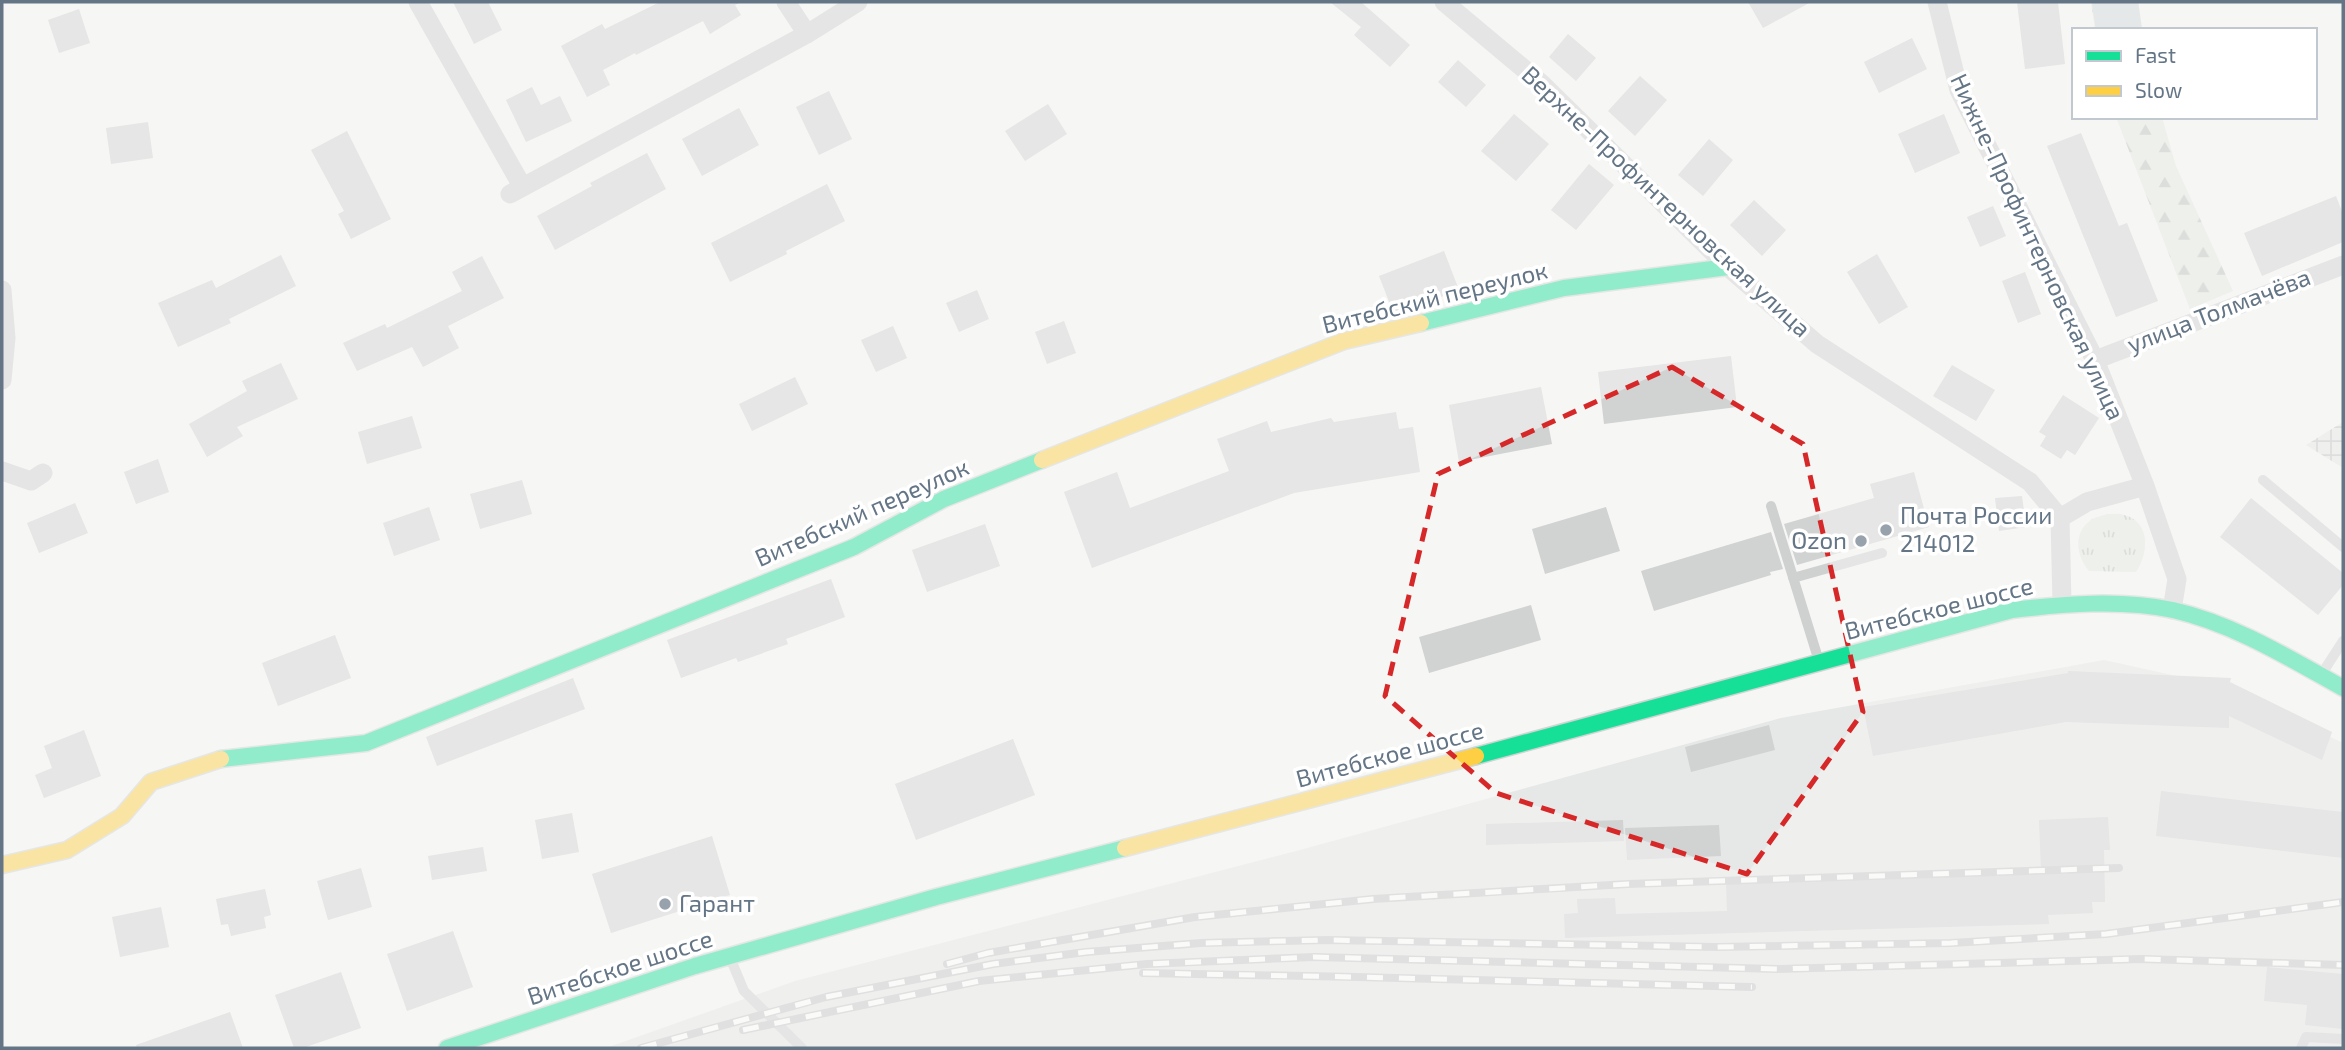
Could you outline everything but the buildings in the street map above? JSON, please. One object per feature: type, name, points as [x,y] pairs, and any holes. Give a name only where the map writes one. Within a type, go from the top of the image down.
[{"type":"main road","name":"Витебский переулок","points":[[2,865],[67,850],[121,816],[151,782],[213,760],[366,743],[854,547],[944,499],[1344,341],[1564,288],[1728,267]]},
{"type":"main road","name":"Витебское шоссе","points":[[447,1048],[729,956],[936,897],[1533,741],[2012,610],[2062,604],[2172,610],[2231,631],[2343,688]]},
{"type":"street","points":[[418,2],[516,190],[807,34],[859,2]]},
{"type":"street","points":[[786,2],[807,34]]},
{"type":"street","name":"Верхне-Профинтерновская улица","points":[[1444,2],[1542,84],[1728,267],[1817,344],[2031,482],[2060,518]]},
{"type":"street","name":"Нижне-Профинтерновская улица","points":[[1937,2],[1959,90],[2095,360],[2145,486],[2177,579],[2172,610]]},
{"type":"street","name":"улица Толмачёва","points":[[2095,360],[2343,265]]},
{"type":"street","points":[[2,290],[6,338],[2,380]]},
{"type":"street","points":[[2,471],[31,481],[43,473]]},
{"type":"street","points":[[2062,604],[2060,518],[2087,502],[2145,486]]},
{"type":"lane","points":[[2263,480],[2343,547]]},
{"type":"lane","points":[[1771,506],[1819,662]]},
{"type":"lane","points":[[1793,578],[1882,553]]},
{"type":"lane","points":[[2320,676],[2343,641]]},
{"type":"lane","points":[[729,956],[744,991],[802,1048]]},
{"type":"lane","points":[[2301,1048],[2306,1037],[2343,1040]]},
{"type":"highlighted area","points":[[1672,367],[1803,444],[1863,712],[1747,874],[1496,793],[1385,696],[1438,474]]},
{"type":"shaded area","points":[[2343,422],[2343,468],[2306,445]]},
{"type":"shaded area","points":[[2104,660],[2222,686],[2343,743],[2343,1048],[606,1048],[795,981],[1300,850],[1781,718]]},
{"type":"green space","points":[[2091,2],[2130,2],[2136,28],[2095,28]]},
{"type":"green space","points":[[2117,119],[2163,119],[2176,166],[2233,291],[2190,309]]},
{"type":"green space","points":[[2107,514],[2122,514],[2133,519],[2143,532],[2145,548],[2136,572],[2089,571],[2082,559],[2078,545],[2081,531],[2091,520]]},
{"type":"waterway","points":[[2115,2],[2119,28]]},
{"type":"railway","points":[[947,964],[988,953],[1195,917],[1373,899],[1628,884],[2119,868]]},
{"type":"railway","points":[[641,1048],[826,997],[993,964],[1086,952],[1201,943],[1328,940],[1716,947],[1951,943],[2106,934],[2343,902]]},
{"type":"railway","points":[[743,1030],[979,981],[1147,964],[1314,957],[1778,969],[2142,959],[2343,965]]},
{"type":"railway","points":[[1143,973],[1752,987]]},
{"type":"traffic: fast","points":[[1421,323],[1564,288],[1728,267]]},
{"type":"traffic: fast","points":[[221,759],[366,743],[854,547],[944,499],[1042,460]]},
{"type":"traffic: fast","points":[[1476,756],[2012,610],[2052,606],[2133,605],[2196,616],[2261,643],[2343,688]]},
{"type":"traffic: fast","points":[[447,1048],[695,966],[936,897],[1125,848]]},
{"type":"traffic: slow","points":[[1042,460],[1344,341],[1421,323]]},
{"type":"traffic: slow","points":[[1125,848],[1476,756]]},
{"type":"traffic: slow","points":[[2,865],[67,850],[122,816],[151,782],[221,759]]},
{"type":"place","name":"Почта России 214012","points":[[1886,530]]},
{"type":"place","name":"Ozon","points":[[1861,541]]},
{"type":"place","name":"Гарант","points":[[665,904]]}]
